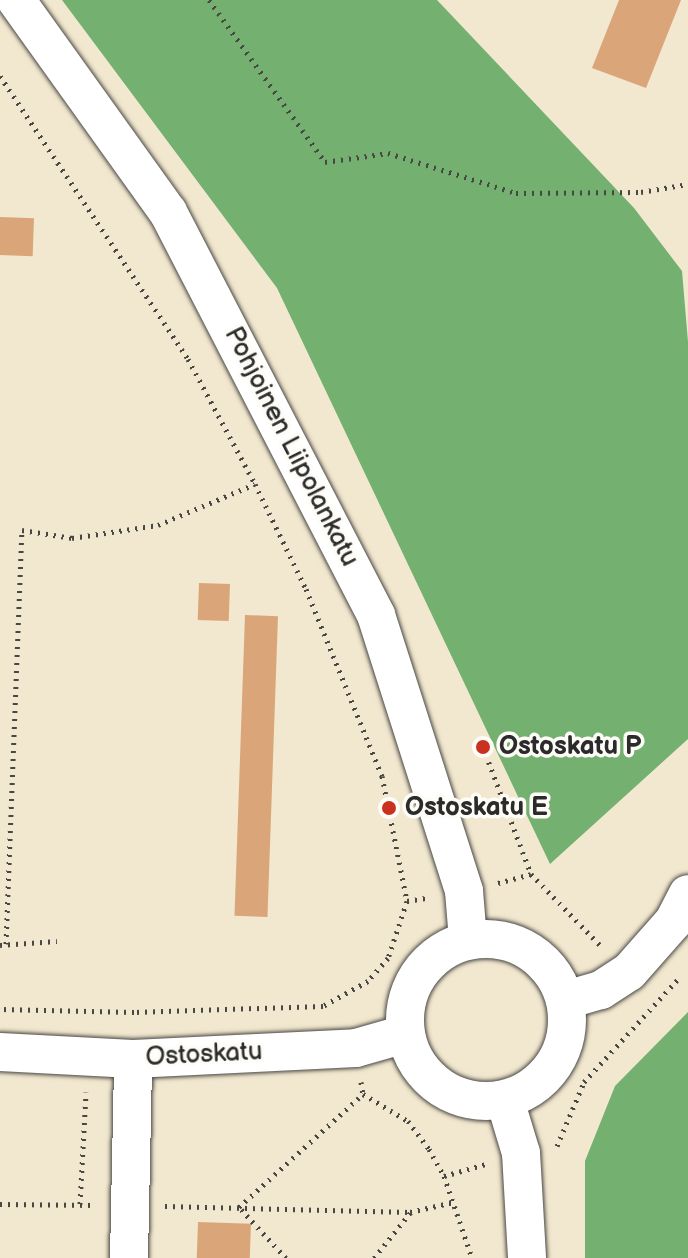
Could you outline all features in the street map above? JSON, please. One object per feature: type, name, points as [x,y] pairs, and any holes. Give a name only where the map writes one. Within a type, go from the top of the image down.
[{"type":"street","name":"Pohjoinen Liipolankatu","points":[[16,0],[168,212],[248,361],[376,615],[464,891],[468,940]]},
{"type":"street","points":[[566,1000],[601,990],[629,972],[674,921],[688,894]]},
{"type":"street","points":[[468,940],[509,941],[549,967],[566,1000],[566,1038],[559,1058],[542,1080],[505,1100],[469,1100],[442,1089],[415,1061],[405,1034],[405,1005],[415,978],[442,951],[468,940]]},
{"type":"street","name":"Ostoskatu","points":[[0,1052],[133,1059],[356,1048],[405,1034]]},
{"type":"street","points":[[129,1258],[133,1059]]},
{"type":"street","points":[[505,1100],[521,1153],[527,1258]]},
{"type":"path","points":[[209,0],[325,162],[388,153],[516,193],[641,192],[688,184]]},
{"type":"path","points":[[0,76],[188,359],[255,484],[306,589],[382,776],[407,901],[388,958],[343,999],[300,1009],[0,1009]]},
{"type":"path","points":[[57,941],[3,944],[22,530],[72,538],[158,525],[255,484]]},
{"type":"path","points":[[483,747],[531,874],[629,972],[650,1014]]},
{"type":"path","points":[[407,901],[531,874]]},
{"type":"path","points":[[444,1176],[560,1145],[584,1082],[650,1014],[688,967]]},
{"type":"path","points":[[343,999],[356,1048],[363,1094]]},
{"type":"path","points":[[80,1204],[91,1011]]},
{"type":"path","points":[[363,1094],[408,1121],[444,1176],[472,1258]]},
{"type":"path","points":[[239,1207],[363,1094]]},
{"type":"path","points":[[0,1204],[410,1212],[454,1202]]},
{"type":"path","points":[[239,1207],[286,1258]]},
{"type":"path","points":[[374,1258],[410,1212]]},
{"type":"green space","points":[[62,0],[437,0],[634,208],[682,271],[688,342],[688,739],[550,864],[277,288]]},
{"type":"green space","points":[[688,1012],[688,1258],[585,1258],[585,1161],[615,1086]]},
{"type":"building","points":[[619,0],[681,0],[646,88],[592,68]]},
{"type":"building","points":[[0,217],[34,218],[33,256],[0,255]]},
{"type":"building","points":[[199,583],[230,584],[229,621],[198,620]]},
{"type":"building","points":[[245,615],[278,616],[267,917],[234,916]]},
{"type":"building","points":[[198,1222],[251,1224],[250,1258],[197,1258]]},
{"type":"place","name":"Ostoskatu P","points":[[483,747]]},
{"type":"place","name":"Ostoskatu E","points":[[389,808]]}]
